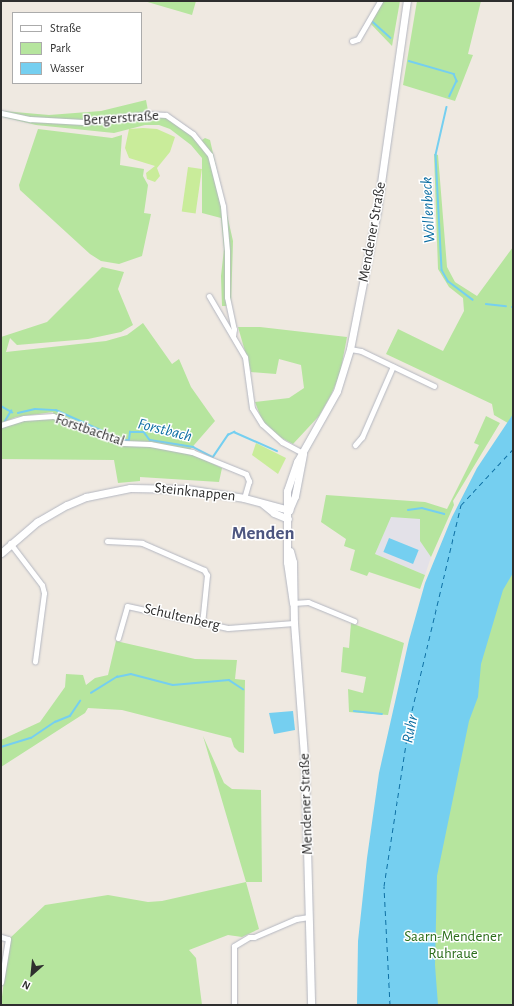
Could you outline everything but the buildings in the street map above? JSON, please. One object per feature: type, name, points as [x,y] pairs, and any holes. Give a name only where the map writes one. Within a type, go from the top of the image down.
[{"type":"main road","name":"Mendener Straße","points":[[311,1005],[310,917],[305,772],[294,623],[293,562],[288,543],[289,510],[287,490],[297,462],[334,397],[350,349],[376,211],[407,1]]},
{"type":"main road","name":"Steinknappen","points":[[1,553],[10,543],[49,514],[86,497],[108,491],[130,488],[171,487],[244,498],[289,510]]},
{"type":"main road","name":"Steinknappen","points":[[262,503],[274,513],[288,519]]},
{"type":"street","points":[[352,41],[358,38],[380,1]]},
{"type":"street","name":"Bergerstraße","points":[[1,113],[30,119],[83,122],[149,114],[166,115],[193,134],[210,155],[223,206],[227,251],[228,297],[234,329],[233,336]]},
{"type":"street","name":"Bergerstraße","points":[[209,296],[245,357],[252,408],[262,424],[282,442],[304,452]]},
{"type":"street","points":[[350,349],[393,366],[434,386]]},
{"type":"street","points":[[355,445],[362,437],[393,366]]},
{"type":"street","name":"Forstbachtal","points":[[1,425],[24,418],[53,416],[123,443],[150,444],[192,452],[246,474],[249,481],[244,498]]},
{"type":"street","points":[[107,541],[142,543],[204,570],[207,575],[202,624]]},
{"type":"street","points":[[10,543],[42,585],[44,593],[35,661]]},
{"type":"street","points":[[294,603],[308,602],[354,621]]},
{"type":"street","name":"Schultenberg","points":[[118,638],[127,606],[202,624],[250,628],[294,623]]},
{"type":"street","points":[[234,1005],[234,946],[249,937],[254,937],[296,919],[310,917]]},
{"type":"street","points":[[1,938],[8,938],[1,982]]},
{"type":"shaded area","points":[[430,513],[431,557],[425,575],[375,554],[389,520],[388,517]]},
{"type":"green space","points":[[144,1],[196,1],[192,15]]},
{"type":"green space","points":[[381,1],[400,1],[392,46],[368,21]]},
{"type":"green space","points":[[417,1],[481,1],[468,54],[473,55],[455,101],[403,85]]},
{"type":"green space","points":[[146,100],[149,116],[168,117],[199,142],[205,138],[210,140],[233,241],[231,306],[222,306],[221,276],[224,249],[221,218],[202,213],[202,158],[191,145],[170,129],[159,125],[145,125],[114,133],[36,125],[3,117],[3,111],[49,115],[101,111]]},
{"type":"green space","points":[[38,129],[112,138],[122,135],[120,165],[144,169],[143,176],[148,185],[144,213],[151,214],[142,256],[119,264],[101,261],[90,254],[20,190],[19,185]]},
{"type":"green space","points":[[129,129],[157,129],[175,137],[170,152],[157,168],[160,176],[155,182],[147,179],[146,173],[155,166],[129,158],[125,148]]},
{"type":"green space","points":[[434,154],[438,155],[447,267],[455,282],[477,296],[513,247],[513,426],[494,415],[492,404],[386,354],[398,329],[443,351],[464,311],[463,298],[449,287],[438,269]]},
{"type":"green space","points":[[188,167],[202,169],[196,214],[182,212]]},
{"type":"green space","points":[[102,267],[124,272],[118,289],[133,325],[121,332],[88,339],[17,345],[10,338],[6,352],[106,341],[127,335],[143,323],[172,364],[179,359],[191,387],[215,421],[188,452],[222,468],[219,482],[140,477],[140,481],[118,483],[114,460],[1,459],[1,429],[18,421],[55,418],[53,412],[16,417],[1,423],[1,337],[47,322]]},
{"type":"green space","points":[[238,327],[260,327],[347,337],[340,374],[331,395],[319,416],[293,444],[276,435],[263,423],[255,402],[289,398],[304,388],[301,365],[279,359],[276,374],[251,372]]},
{"type":"green space","points":[[486,416],[500,423],[453,501],[454,505],[431,557],[420,541],[420,519],[391,517],[375,554],[425,575],[420,589],[369,572],[367,576],[350,570],[355,550],[344,546],[346,539],[321,522],[326,495],[425,502],[447,509],[479,445],[474,443]]},
{"type":"green space","points":[[256,443],[286,458],[278,474],[252,455]]},
{"type":"green space","name":"Saarn-Mendener Ruhraue","points":[[513,489],[513,1005],[391,1005]]},
{"type":"green space","points":[[351,623],[404,643],[388,715],[349,712],[348,689],[363,693],[366,677],[341,672],[343,647],[349,648]]},
{"type":"green space","points":[[116,641],[195,659],[237,660],[235,679],[245,680],[244,753],[239,752],[234,747],[231,738],[122,710],[88,708],[85,713],[1,767],[1,740],[40,722],[65,687],[66,674],[83,675],[86,685],[95,678],[108,675]]},
{"type":"green space","points":[[203,736],[224,783],[232,789],[261,790],[262,882],[246,882]]},
{"type":"green space","points":[[246,882],[259,929],[242,937],[228,935],[189,950],[196,958],[202,1005],[1,1005],[9,939],[45,905],[108,895],[148,902],[162,901]]},
{"type":"water","name":"Ruhr","points":[[513,414],[513,573],[503,590],[481,664],[478,697],[469,721],[437,876],[435,965],[438,1005],[357,1005],[358,941],[367,858],[379,773],[409,640],[425,583],[452,517],[477,468]]},
{"type":"water","points":[[389,538],[419,550],[413,564],[383,552]]},
{"type":"water","points":[[293,711],[295,730],[274,734],[269,713]]},
{"type":"waterway","name":"Wöllenbeck","points":[[372,21],[391,38]]},
{"type":"waterway","name":"Wöllenbeck","points":[[409,61],[454,74],[457,81],[450,96]]},
{"type":"waterway","name":"Wöllenbeck","points":[[447,107],[436,155],[442,270],[448,281],[473,300]]},
{"type":"waterway","name":"Wöllenbeck","points":[[486,304],[506,306]]},
{"type":"waterway","name":"Forstbach","points":[[1,406],[12,412]]},
{"type":"waterway","name":"Forstbach","points":[[18,413],[35,409],[56,410],[123,440],[129,440],[130,432],[144,432],[150,440],[193,447],[213,457],[228,435],[234,432],[277,451]]},
{"type":"waterway","points":[[5,421],[11,411]]},
{"type":"waterway","name":"Forstbach","points":[[408,510],[422,508],[444,514]]},
{"type":"waterway","points":[[91,693],[117,677],[131,674],[173,685],[229,680],[243,689]]},
{"type":"waterway","points":[[1,747],[31,738],[55,722],[70,716],[80,701]]},
{"type":"waterway","points":[[354,711],[382,714]]},
{"type":"ferry route","points":[[390,1005],[384,886],[410,719],[461,505],[513,449]]},
{"type":"district","name":"Menden","points":[[263,534]]}]
